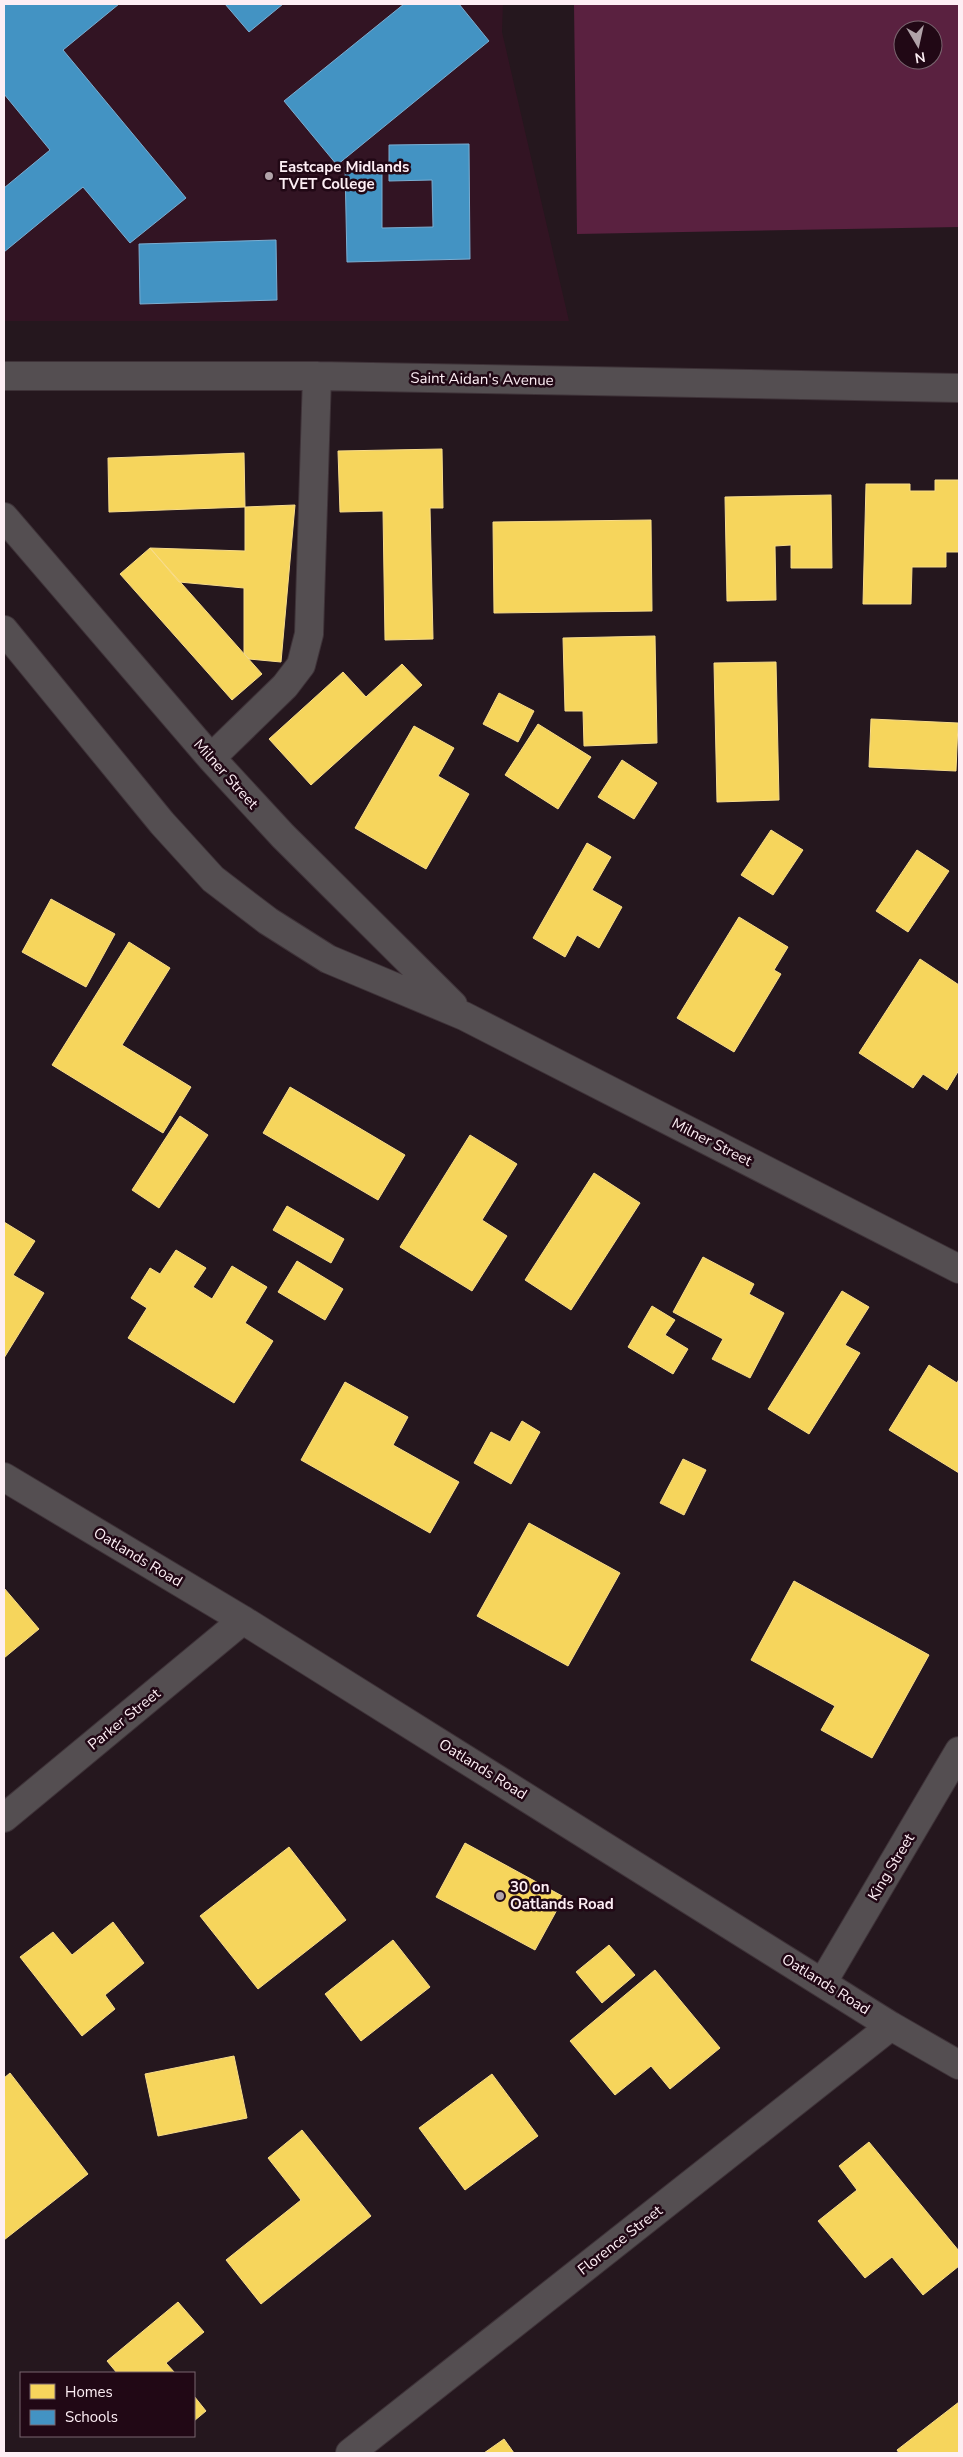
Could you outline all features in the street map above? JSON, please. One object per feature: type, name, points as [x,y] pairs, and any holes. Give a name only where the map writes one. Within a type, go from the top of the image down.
[{"type":"street","name":"Saint Aidan's Avenue","points":[[4,376],[317,376],[959,388]]},
{"type":"street","points":[[211,758],[285,686],[302,664],[309,634],[317,376]]},
{"type":"street","name":"Milner Street","points":[[4,517],[211,758],[290,843],[464,1016]]},
{"type":"street","name":"Milner Street","points":[[4,630],[162,823],[213,879],[268,921],[328,959],[464,1016],[959,1269]]},
{"type":"street","name":"Oatlands Road","points":[[4,1477],[244,1620],[891,2026],[959,2065]]},
{"type":"street","name":"Parker Street","points":[[4,1818],[244,1620]]},
{"type":"street","name":"King Street","points":[[823,1982],[959,1751]]},
{"type":"street","name":"Florence Street","points":[[350,2453],[891,2026]]},
{"type":"shaded area","name":"Eastcape Midlands TVET College","points":[[4,4],[503,4],[502,32],[569,321],[4,321]]},
{"type":"shaded area","points":[[574,4],[959,4],[959,227],[577,234]]},
{"type":"building: Homes","points":[[442,449],[443,508],[430,508],[433,639],[385,640],[383,511],[340,512],[338,451]]},
{"type":"building: Homes","points":[[244,453],[245,507],[109,512],[108,458]]},
{"type":"building: Homes","points":[[935,480],[959,480],[959,552],[946,552],[946,567],[912,567],[911,604],[863,604],[866,484],[910,484],[910,491],[935,491]]},
{"type":"building: Homes","points":[[831,495],[832,568],[791,568],[791,545],[775,546],[776,600],[727,601],[725,497]]},
{"type":"building: Homes","points":[[295,505],[281,662],[249,659],[244,653],[244,588],[179,582],[150,548],[245,551],[245,507]]},
{"type":"building: Homes","points":[[651,520],[652,611],[494,613],[493,522]]},
{"type":"building: Homes","points":[[150,548],[262,674],[232,700],[120,574]]},
{"type":"building: Homes","points":[[655,636],[657,743],[584,746],[583,711],[565,711],[563,638]]},
{"type":"building: Homes","points":[[776,662],[779,800],[717,802],[714,663]]},
{"type":"building: Homes","points":[[402,664],[422,685],[311,785],[269,739],[343,672],[366,697]]},
{"type":"building: Homes","points":[[499,693],[534,711],[518,742],[483,724]]},
{"type":"building: Homes","points":[[871,719],[958,723],[956,771],[869,767]]},
{"type":"building: Homes","points":[[538,724],[591,757],[558,809],[505,775]]},
{"type":"building: Homes","points":[[414,726],[454,748],[438,776],[469,794],[426,869],[355,828]]},
{"type":"building: Homes","points":[[622,760],[657,783],[634,819],[598,797]]},
{"type":"building: Homes","points":[[771,830],[803,850],[773,895],[741,875]]},
{"type":"building: Homes","points":[[587,843],[611,857],[592,890],[622,907],[599,948],[577,935],[565,957],[533,938]]},
{"type":"building: Homes","points":[[917,850],[949,871],[908,932],[876,911]]},
{"type":"building: Homes","points":[[51,899],[115,934],[86,987],[22,952]]},
{"type":"building: Homes","points":[[739,917],[788,947],[774,970],[781,974],[734,1052],[677,1018]]},
{"type":"building: Homes","points":[[129,942],[170,968],[122,1045],[191,1087],[163,1133],[52,1065]]},
{"type":"building: Homes","points":[[920,959],[959,985],[959,1070],[947,1090],[923,1074],[913,1088],[859,1053]]},
{"type":"building: Homes","points":[[290,1087],[405,1155],[378,1200],[263,1133]]},
{"type":"building: Homes","points":[[180,1116],[208,1135],[159,1208],[132,1190]]},
{"type":"building: Homes","points":[[470,1135],[517,1164],[482,1220],[507,1236],[472,1291],[400,1247]]},
{"type":"building: Homes","points":[[594,1173],[640,1203],[571,1310],[525,1280]]},
{"type":"building: Homes","points":[[287,1206],[344,1239],[331,1263],[273,1230]]},
{"type":"building: Homes","points":[[4,1222],[35,1241],[13,1275],[44,1293],[4,1358]]},
{"type":"building: Homes","points":[[176,1250],[206,1268],[193,1287],[212,1299],[232,1266],[267,1287],[245,1323],[273,1341],[234,1403],[128,1338],[147,1308],[131,1298],[150,1268],[160,1274]]},
{"type":"building: Homes","points":[[703,1257],[754,1284],[749,1294],[784,1313],[750,1378],[712,1359],[723,1339],[673,1312]]},
{"type":"building: Homes","points":[[297,1261],[343,1289],[325,1320],[278,1292]]},
{"type":"building: Homes","points":[[842,1291],[869,1307],[845,1345],[860,1353],[809,1434],[768,1409]]},
{"type":"building: Homes","points":[[652,1306],[675,1320],[665,1335],[688,1349],[673,1374],[628,1347]]},
{"type":"building: Homes","points":[[929,1365],[957,1383],[959,1379],[959,1473],[889,1430]]},
{"type":"building: Homes","points":[[345,1382],[408,1417],[393,1445],[459,1482],[430,1533],[301,1460]]},
{"type":"building: Homes","points":[[522,1421],[540,1432],[511,1484],[474,1463],[491,1432],[510,1442]]},
{"type":"building: Homes","points":[[683,1459],[706,1470],[684,1515],[660,1503]]},
{"type":"building: Homes","points":[[529,1523],[620,1573],[568,1666],[477,1616]]},
{"type":"building: Homes","points":[[794,1581],[929,1655],[872,1758],[821,1730],[835,1706],[751,1660]]},
{"type":"building: Homes","points":[[4,1588],[39,1629],[4,1658]]},
{"type":"building: Homes","points":[[465,1843],[564,1897],[535,1950],[436,1897]]},
{"type":"building: Homes","points":[[289,1847],[346,1920],[258,1989],[200,1916]]},
{"type":"building: Homes","points":[[113,1922],[144,1963],[105,1995],[115,2009],[82,2036],[20,1957],[53,1932],[72,1955]]},
{"type":"building: Homes","points":[[393,1940],[430,1987],[361,2041],[325,1994]]},
{"type":"building: Homes","points":[[609,1945],[635,1975],[602,2003],[576,1972]]},
{"type":"building: Homes","points":[[655,1970],[720,2048],[670,2089],[651,2066],[615,2095],[570,2041]]},
{"type":"building: Homes","points":[[234,2056],[247,2118],[158,2136],[145,2074]]},
{"type":"building: Homes","points":[[10,2073],[88,2174],[4,2240],[4,2078]]},
{"type":"building: Homes","points":[[492,2074],[538,2136],[465,2190],[419,2128]]},
{"type":"building: Homes","points":[[302,2130],[371,2216],[261,2304],[226,2260],[301,2200],[268,2158]]},
{"type":"building: Homes","points":[[869,2142],[959,2251],[959,2266],[923,2295],[892,2257],[865,2278],[818,2221],[857,2190],[839,2166]]},
{"type":"building: Homes","points":[[178,2302],[204,2332],[166,2363],[174,2372],[116,2372],[107,2361]]},
{"type":"building: Homes","points":[[195,2397],[206,2411],[195,2420]]},
{"type":"building: Homes","points":[[959,2402],[959,2453],[899,2453],[897,2450]]},
{"type":"building: Homes","points":[[504,2439],[514,2453],[484,2453]]},
{"type":"building: Schools","points":[[4,4],[119,4],[63,50],[186,198],[130,243],[83,187],[4,252],[4,188],[50,150],[4,94]]},
{"type":"building: Schools","points":[[225,4],[283,4],[249,32]]},
{"type":"building: Schools","points":[[404,4],[459,4],[489,41],[337,165],[284,101]]},
{"type":"building: Schools","points":[[469,144],[470,259],[347,262],[345,167],[382,166],[382,228],[433,227],[432,180],[389,181],[389,145]]},
{"type":"building: Schools","points":[[276,240],[277,300],[140,304],[139,244]]},
{"type":"place","name":"Eastcape Midlands TVET College","points":[[269,176]]},
{"type":"place","name":"30 on Oatlands Road","points":[[500,1896]]}]
